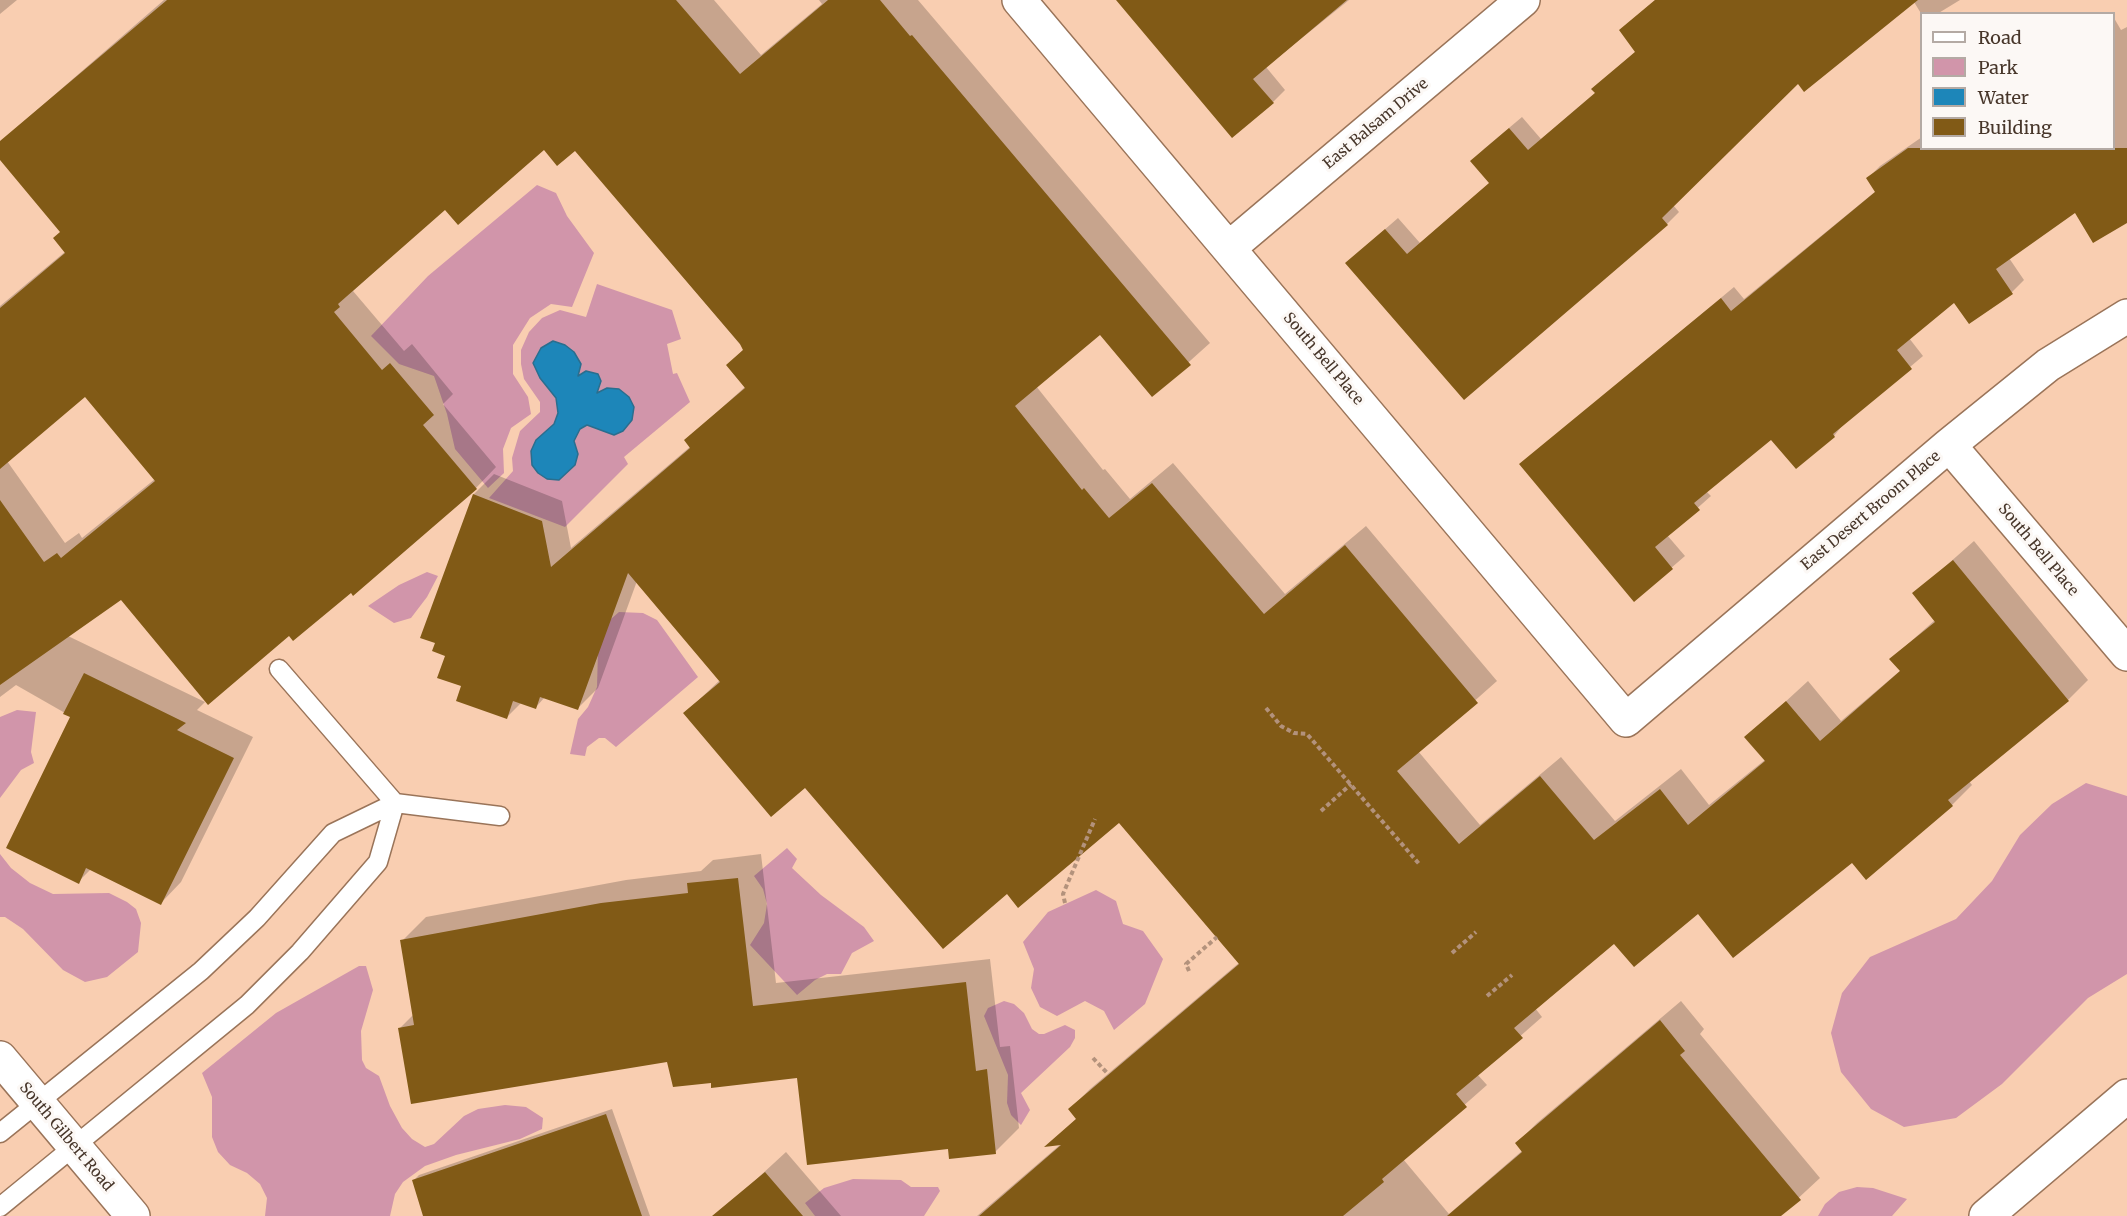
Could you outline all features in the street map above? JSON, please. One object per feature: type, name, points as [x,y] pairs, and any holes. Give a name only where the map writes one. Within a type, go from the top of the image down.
[{"type":"street","name":"South Bell Place","points":[[1019,0],[1626,720]]},
{"type":"street","name":"East Balsam Drive","points":[[1229,248],[1523,0]]},
{"type":"street","name":"East Desert Broom Place","points":[[1626,720],[1949,445],[2048,365],[2127,316]]},
{"type":"street","name":"South Bell Place","points":[[1949,445],[2127,654]]},
{"type":"street","name":"South Gilbert Road","points":[[0,1059],[133,1216]]},
{"type":"street","points":[[1986,1216],[2127,1096]]},
{"type":"lane","points":[[279,669],[395,803]]},
{"type":"lane","points":[[0,1207],[248,1005],[300,952],[378,862],[395,803]]},
{"type":"lane","points":[[0,1133],[201,971],[257,918],[333,833],[395,803],[500,816]]},
{"type":"path","points":[[1266,708],[1281,726],[1307,734],[1420,865]]},
{"type":"path","points":[[1321,811],[1351,784]]},
{"type":"path","points":[[1065,903],[1063,894],[1095,819]]},
{"type":"path","points":[[1452,953],[1476,933]]},
{"type":"path","points":[[1189,971],[1186,964],[1216,937]]},
{"type":"path","points":[[1487,996],[1512,975]]},
{"type":"path","points":[[1093,1058],[1108,1074]]},
{"type":"green space","points":[[537,185],[556,193],[567,216],[594,253],[572,307],[551,304],[530,318],[513,345],[513,374],[528,397],[531,414],[511,428],[503,449],[504,473],[488,488],[455,449],[447,414],[434,376],[399,364],[371,336],[428,276]]},
{"type":"green space","points":[[597,284],[672,310],[681,339],[667,344],[673,374],[677,373],[690,402],[624,457],[628,464],[565,527],[489,498],[513,471],[512,458],[520,431],[540,412],[540,402],[524,379],[521,364],[521,350],[529,332],[542,318],[560,310],[586,317]]},
{"type":"green space","points":[[427,572],[438,576],[427,597],[411,618],[394,623],[368,606],[399,585]]},
{"type":"green space","points":[[619,612],[643,613],[657,620],[698,677],[616,747],[605,738],[599,738],[587,747],[585,756],[570,754],[578,719],[588,707],[597,687],[598,650],[604,625]]},
{"type":"green space","points":[[17,710],[36,712],[31,752],[34,763],[21,770],[0,798],[0,717]]},
{"type":"green space","points":[[2086,783],[2127,796],[2127,974],[2088,998],[2002,1084],[1956,1118],[1904,1127],[1871,1109],[1841,1072],[1831,1033],[1842,993],[1870,957],[1956,919],[1992,881],[2020,835],[2052,804]]},
{"type":"green space","points":[[787,848],[797,859],[792,868],[821,895],[864,927],[874,941],[852,953],[841,974],[827,974],[815,980],[797,995],[750,945],[764,923],[767,904],[763,889],[754,876]]},
{"type":"green space","points":[[0,854],[11,868],[30,883],[53,894],[109,893],[127,902],[136,909],[141,923],[138,952],[107,977],[85,982],[63,970],[23,929],[5,917],[0,917]]},
{"type":"green space","points":[[1096,890],[1116,901],[1123,924],[1143,931],[1163,959],[1145,1004],[1114,1030],[1104,1011],[1085,1001],[1057,1016],[1040,1007],[1031,988],[1034,969],[1023,942],[1048,912]]},
{"type":"green space","points":[[359,966],[366,966],[373,990],[361,1031],[362,1060],[366,1068],[379,1076],[390,1106],[402,1128],[412,1139],[425,1147],[434,1144],[464,1116],[478,1109],[505,1105],[526,1107],[543,1118],[542,1129],[520,1139],[456,1155],[425,1166],[403,1182],[395,1194],[390,1216],[265,1216],[267,1198],[260,1184],[247,1173],[230,1165],[218,1152],[212,1137],[212,1097],[202,1073],[276,1013]]},
{"type":"green space","points":[[1004,1001],[1014,1004],[1024,1013],[1032,1029],[1039,1034],[1065,1025],[1075,1030],[1075,1038],[1070,1047],[1021,1093],[1030,1110],[1021,1125],[1011,1115],[1007,1103],[1008,1075],[984,1016],[988,1008]]},
{"type":"green space","points":[[853,1179],[901,1180],[911,1187],[938,1187],[940,1191],[924,1216],[815,1216],[805,1203],[824,1188]]},
{"type":"green space","points":[[1857,1187],[1873,1188],[1907,1199],[1892,1216],[1818,1216],[1825,1204],[1839,1192]]},
{"type":"water","points":[[553,341],[565,345],[574,352],[581,364],[578,376],[586,371],[598,374],[601,381],[597,393],[607,388],[619,389],[629,397],[634,407],[632,420],[623,431],[614,435],[587,425],[580,429],[574,441],[578,454],[575,465],[559,480],[547,479],[538,473],[532,465],[531,451],[536,440],[554,424],[558,413],[556,398],[540,378],[533,363],[541,348]]},
{"type":"building","points":[[167,0],[676,0],[740,74],[828,0],[880,0],[1191,365],[1152,397],[1100,335],[1015,406],[1082,490],[1084,488],[1109,518],[1152,483],[1264,614],[1345,545],[1478,703],[1397,771],[1459,844],[1540,776],[1594,840],[1660,789],[1688,825],[1765,761],[1744,737],[1786,701],[1820,741],[1900,671],[1889,659],[1935,622],[1912,593],[1953,560],[2069,701],[1948,800],[1953,806],[1866,880],[1852,863],[1733,958],[1698,914],[1634,967],[1614,944],[1514,1028],[1523,1038],[1456,1094],[1467,1107],[1382,1179],[1384,1182],[1343,1216],[979,1216],[1061,1145],[1044,1147],[1076,1119],[1068,1109],[1239,964],[1119,823],[1018,908],[1007,894],[943,949],[805,788],[771,817],[683,713],[720,682],[628,573],[578,710],[540,697],[536,709],[513,701],[507,719],[456,701],[461,686],[437,678],[445,656],[432,651],[435,643],[420,638],[473,494],[542,521],[551,567],[690,448],[684,440],[745,388],[726,365],[743,350],[740,344],[575,151],[557,166],[544,150],[458,225],[445,210],[338,304],[340,307],[334,312],[382,370],[390,363],[434,415],[423,425],[477,489],[353,596],[351,593],[293,641],[289,636],[208,705],[121,600],[0,685],[0,500],[44,562],[57,553],[61,558],[155,481],[85,397],[0,469],[0,308],[65,253],[53,238],[60,232],[0,160],[0,141]]},
{"type":"building","points":[[1116,0],[1347,0],[1253,79],[1274,103],[1232,138]]},
{"type":"building","points":[[1655,0],[1918,0],[1804,92],[1798,84],[1662,218],[1668,225],[1464,400],[1345,263],[1385,229],[1407,254],[1489,183],[1470,161],[1509,128],[1528,150],[1595,93],[1591,89],[1635,52],[1619,30]]},
{"type":"building","points":[[1908,148],[1920,148],[1920,150],[2115,150],[2115,148],[2127,148],[2127,223],[2093,243],[2075,213],[1996,269],[2013,294],[1969,324],[1954,303],[1897,350],[1912,369],[1833,434],[1835,437],[1796,469],[1771,440],[1694,503],[1700,510],[1655,547],[1673,569],[1634,602],[1519,464],[1721,298],[1731,311],[1875,192],[1866,178]]},
{"type":"building","points":[[84,673],[186,723],[177,730],[234,758],[161,905],[86,868],[79,884],[6,848],[70,717],[63,714]]},
{"type":"building","points":[[738,878],[753,1006],[966,982],[976,1071],[987,1069],[996,1154],[949,1159],[948,1149],[807,1165],[797,1078],[711,1088],[711,1083],[673,1087],[667,1062],[411,1104],[398,1028],[414,1025],[400,940],[601,903],[688,893],[687,883]]},
{"type":"building","points":[[1660,1020],[1685,1051],[1680,1055],[1801,1200],[1781,1216],[1447,1216],[1522,1152],[1515,1143]]},
{"type":"building","points":[[606,1114],[642,1216],[423,1216],[412,1180]]},
{"type":"building","points":[[765,1172],[803,1216],[712,1216]]}]
